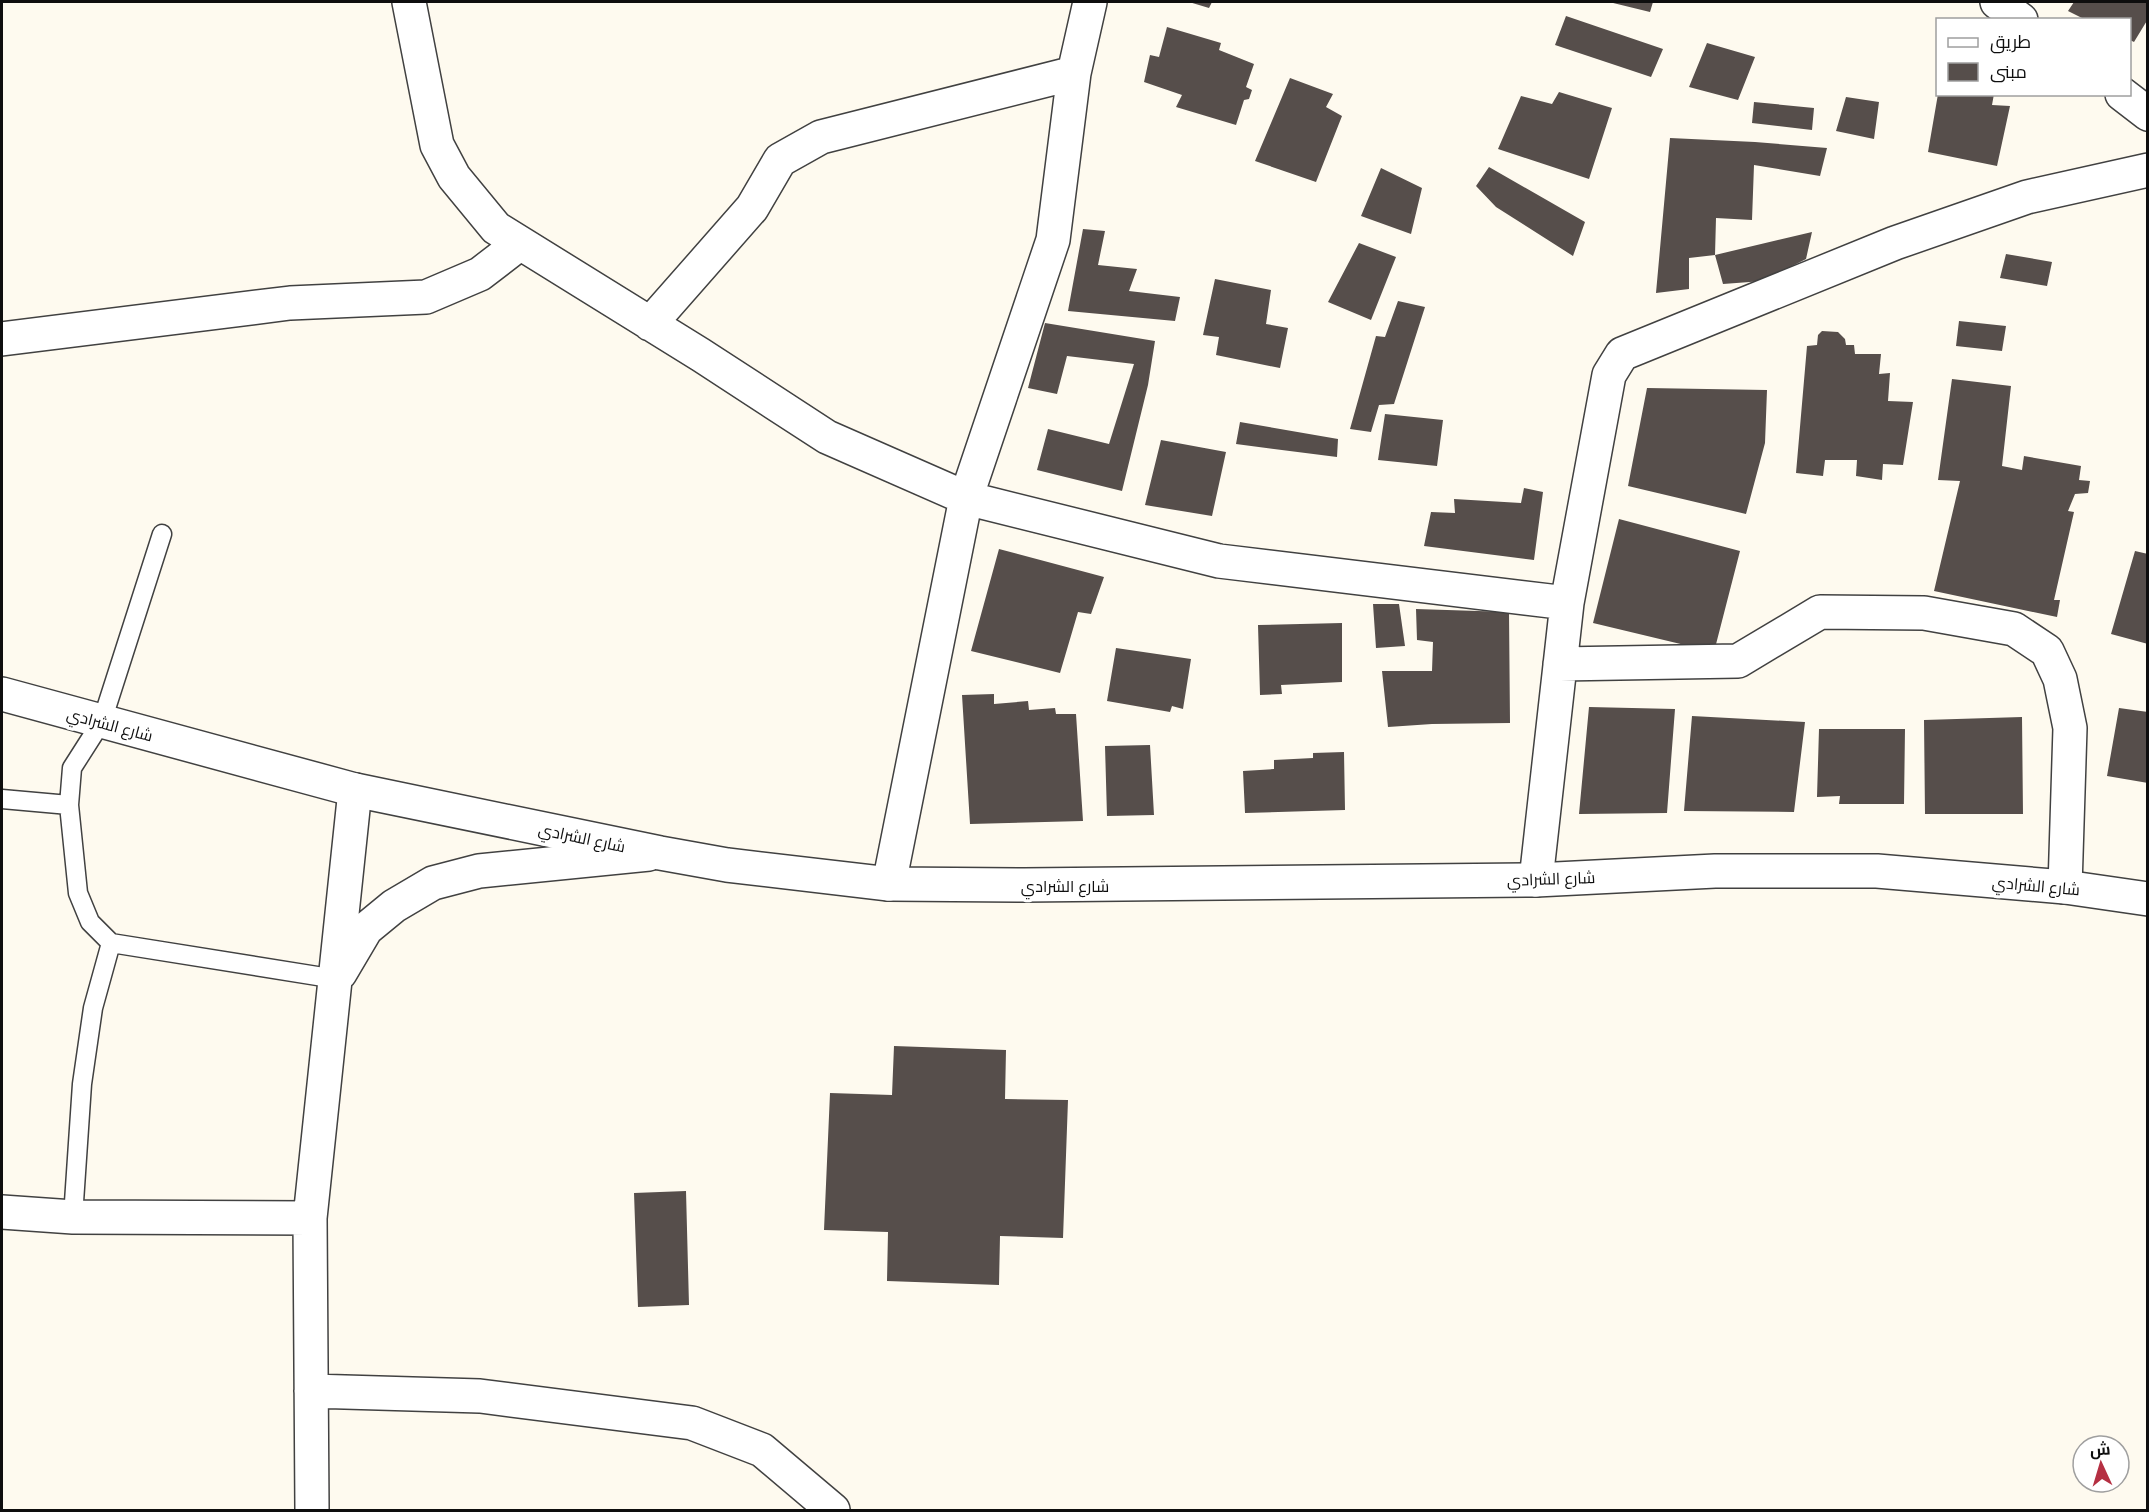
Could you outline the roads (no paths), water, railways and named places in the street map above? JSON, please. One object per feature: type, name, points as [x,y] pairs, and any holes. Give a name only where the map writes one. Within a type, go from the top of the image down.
[{"type":"street","points":[[409,2],[437,145],[454,177],[496,228],[701,355],[827,437],[966,498],[1219,561],[1567,603]]},
{"type":"street","points":[[889,884],[966,498],[1053,240],[1074,73],[1090,2]]},
{"type":"street","points":[[1997,2],[2018,18]]},
{"type":"street","points":[[650,324],[752,208],[780,160],[790,154],[821,137],[1074,73]]},
{"type":"street","points":[[2124,96],[2148,114]]},
{"type":"street","points":[[1536,880],[1567,603],[1609,375],[1622,354],[1895,243],[2027,196],[2148,170]]},
{"type":"street","points":[[2,339],[290,303],[426,297],[480,274],[519,244]]},
{"type":"street","points":[[1560,664],[1738,661],[1820,612],[1924,613],[2014,628],[2047,651],[2060,679],[2070,728],[2065,887]]},
{"type":"street","name":"شارع الشرادي","points":[[2,694],[355,790],[727,865],[889,884],[1024,885],[1536,880],[1715,871],[1877,871],[2065,887],[2148,899]]},
{"type":"street","points":[[312,1510],[310,1218],[355,790]]},
{"type":"street","points":[[336,979],[366,930],[394,906],[433,883],[479,871],[660,853]]},
{"type":"street","points":[[2,1212],[73,1217],[310,1218]]},
{"type":"street","points":[[311,1391],[480,1396],[692,1423],[762,1450],[833,1510]]},
{"type":"lane","points":[[162,534],[102,721],[72,768],[69,805],[78,893],[90,922],[111,943],[336,979]]},
{"type":"lane","points":[[2,798],[69,805]]},
{"type":"lane","points":[[73,1217],[82,1084],[93,1008],[111,943]]}]
